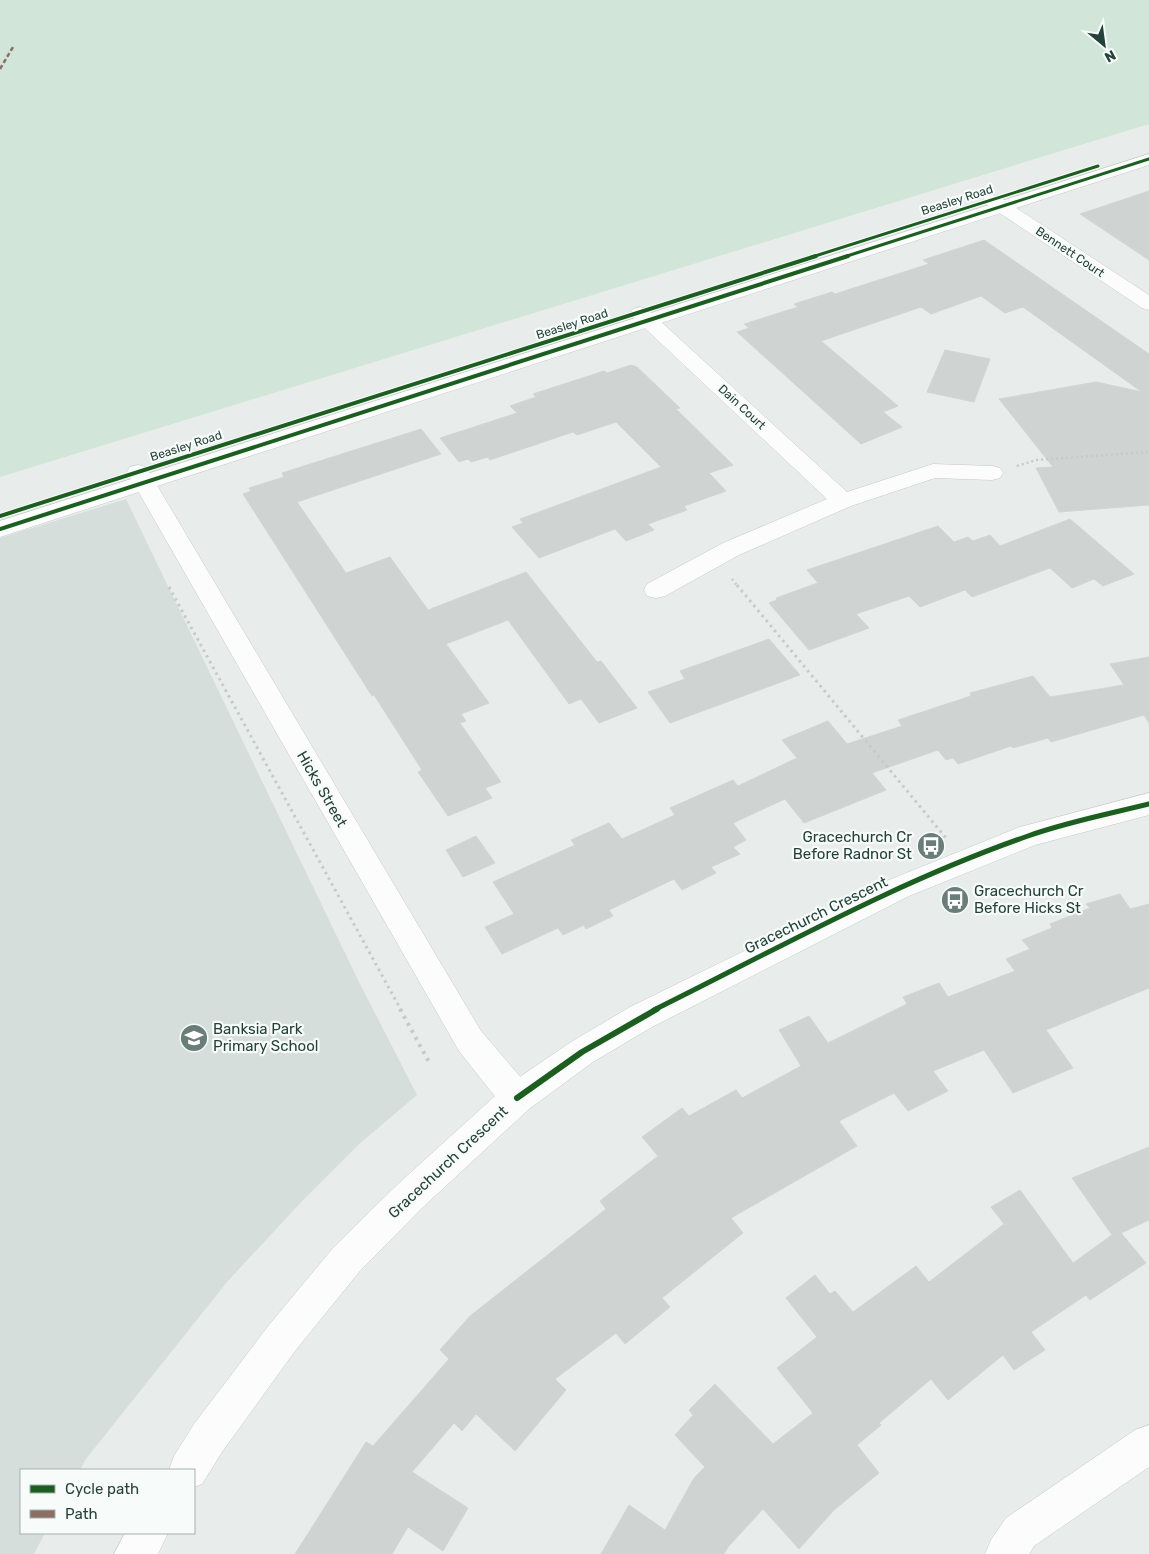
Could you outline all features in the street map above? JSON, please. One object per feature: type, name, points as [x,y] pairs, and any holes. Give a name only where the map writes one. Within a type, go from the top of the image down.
[{"type":"street","name":"Beasley Road","points":[[997,203],[1149,150]]},
{"type":"street","name":"Beasley Road","points":[[0,516],[141,477],[997,203],[1149,158]]},
{"type":"street","name":"Bennett Court","points":[[997,203],[1149,304]]},
{"type":"street","name":"Dain Court","points":[[644,316],[843,501]]},
{"type":"street","points":[[656,590],[705,562],[843,501],[932,471],[992,473]]},
{"type":"street","name":"Beasley Road","points":[[0,529],[141,477]]},
{"type":"street","name":"Hicks Street","points":[[141,477],[470,1041],[517,1098]]},
{"type":"street","name":"Gracechurch Crescent","points":[[189,1469],[208,1438],[282,1338],[346,1260],[410,1196],[517,1098],[582,1052],[641,1017],[899,888],[964,860],[1030,835],[1149,804]]},
{"type":"street","points":[[1005,1554],[1020,1532],[1149,1444]]},
{"type":"street","points":[[134,1554],[147,1534]]},
{"type":"path","points":[[992,473],[1036,460],[1149,452]]},
{"type":"path","points":[[705,562],[730,577],[964,860]]},
{"type":"path","points":[[166,582],[429,1062]]},
{"type":"shaded area","name":"Banksia Park Primary School","points":[[126,499],[358,980],[417,1095],[358,1145],[304,1199],[227,1282],[86,1459],[81,1469],[20,1469],[20,1534],[44,1534],[34,1554],[0,1554],[0,538]]},
{"type":"green space","points":[[0,0],[1149,0],[1149,124],[0,477]]},
{"type":"building","points":[[1149,191],[1149,260],[1080,214]]},
{"type":"building","points":[[984,240],[1149,354],[1149,505],[1059,512],[1036,468],[1053,467],[999,399],[1096,382],[1142,392],[1023,307],[1005,313],[981,296],[931,314],[921,307],[821,341],[898,406],[883,412],[902,427],[861,444],[737,332],[749,328],[744,324],[798,307],[794,304],[832,292],[835,294],[929,264],[923,260]]},
{"type":"building","points":[[945,350],[990,359],[974,402],[927,392]]},
{"type":"building","points":[[631,365],[637,367],[680,408],[676,409],[733,465],[709,473],[726,491],[684,506],[687,510],[648,524],[654,530],[626,541],[615,529],[539,558],[512,527],[523,523],[520,519],[661,467],[616,422],[577,435],[573,432],[490,460],[488,457],[471,462],[468,459],[459,462],[440,438],[517,413],[510,406],[536,397],[533,394],[604,371],[607,373]]},
{"type":"building","points":[[421,429],[441,454],[297,502],[346,573],[390,557],[428,610],[526,572],[597,662],[601,661],[637,708],[599,723],[581,699],[569,704],[508,620],[446,644],[489,703],[461,714],[466,721],[460,723],[501,782],[485,788],[492,798],[448,816],[418,772],[422,770],[374,695],[372,696],[243,494],[251,491],[249,488],[284,477],[282,473]]},
{"type":"building","points":[[1070,519],[1134,574],[1103,586],[1094,579],[1072,588],[1050,568],[972,597],[965,590],[920,607],[909,596],[856,614],[869,628],[809,650],[769,603],[777,600],[776,598],[818,583],[807,570],[938,526],[954,542],[968,537],[973,541],[990,535],[1000,546]]},
{"type":"building","points":[[769,639],[800,675],[670,723],[648,692],[685,679],[680,671]]},
{"type":"building","points":[[1149,657],[1149,723],[1144,715],[1051,742],[1048,738],[1013,748],[1011,746],[958,764],[953,758],[946,760],[938,750],[872,773],[886,790],[804,823],[785,799],[733,823],[746,840],[733,847],[740,854],[711,867],[716,873],[682,890],[674,879],[609,910],[613,916],[586,929],[584,925],[563,935],[558,928],[502,954],[485,927],[514,914],[493,882],[575,845],[571,840],[609,823],[622,839],[675,815],[670,808],[733,780],[738,786],[797,758],[782,740],[828,721],[847,744],[902,726],[898,720],[971,696],[970,693],[1033,676],[1050,697],[1124,685],[1110,664]]},
{"type":"building","points":[[476,836],[495,863],[463,877],[446,850]]},
{"type":"building","points":[[1120,894],[1130,909],[1149,904],[1149,988],[1046,1030],[1073,1068],[1013,1093],[984,1050],[933,1071],[948,1091],[908,1111],[894,1093],[839,1121],[857,1146],[731,1218],[743,1233],[662,1298],[670,1307],[625,1344],[616,1333],[555,1379],[566,1390],[515,1451],[476,1414],[462,1431],[454,1423],[412,1472],[468,1508],[443,1551],[408,1527],[392,1554],[295,1554],[366,1442],[373,1446],[449,1359],[440,1350],[470,1316],[606,1209],[600,1201],[658,1156],[642,1137],[682,1108],[689,1116],[736,1090],[742,1098],[801,1066],[779,1030],[809,1016],[828,1043],[907,1004],[903,997],[939,983],[948,997],[1015,971],[1006,959],[1030,949],[1022,940],[1052,928],[1050,924],[1090,908],[1086,904]]},
{"type":"building","points":[[1149,1147],[1149,1220],[1121,1233],[1146,1263],[1090,1300],[1086,1295],[1031,1332],[1045,1350],[1014,1370],[1003,1355],[948,1400],[931,1379],[879,1423],[881,1425],[857,1445],[879,1473],[834,1510],[799,1549],[763,1509],[728,1547],[724,1554],[601,1554],[629,1505],[665,1530],[694,1478],[705,1467],[675,1435],[693,1415],[689,1410],[715,1384],[773,1444],[813,1413],[777,1368],[817,1337],[786,1298],[815,1275],[830,1294],[835,1291],[853,1312],[916,1266],[929,1282],[1004,1224],[991,1207],[1020,1190],[1073,1263],[1112,1235],[1072,1178]]},
{"type":"marked path","points":[[0,69],[13,47]]},
{"type":"cycle path","points":[[0,529],[1149,159]]},
{"type":"cycle path","points":[[0,516],[1098,166]]},
{"type":"cycle path","points":[[517,1098],[582,1052],[641,1017],[899,888],[964,860],[1030,835],[1149,804]]},
{"type":"place","name":"Gracechurch Cr Before Radnor St","points":[[931,846]]},
{"type":"place","name":"Gracechurch Cr Before Hicks St","points":[[955,900]]},
{"type":"place","name":"Banksia Park Primary School","points":[[194,1038]]}]
